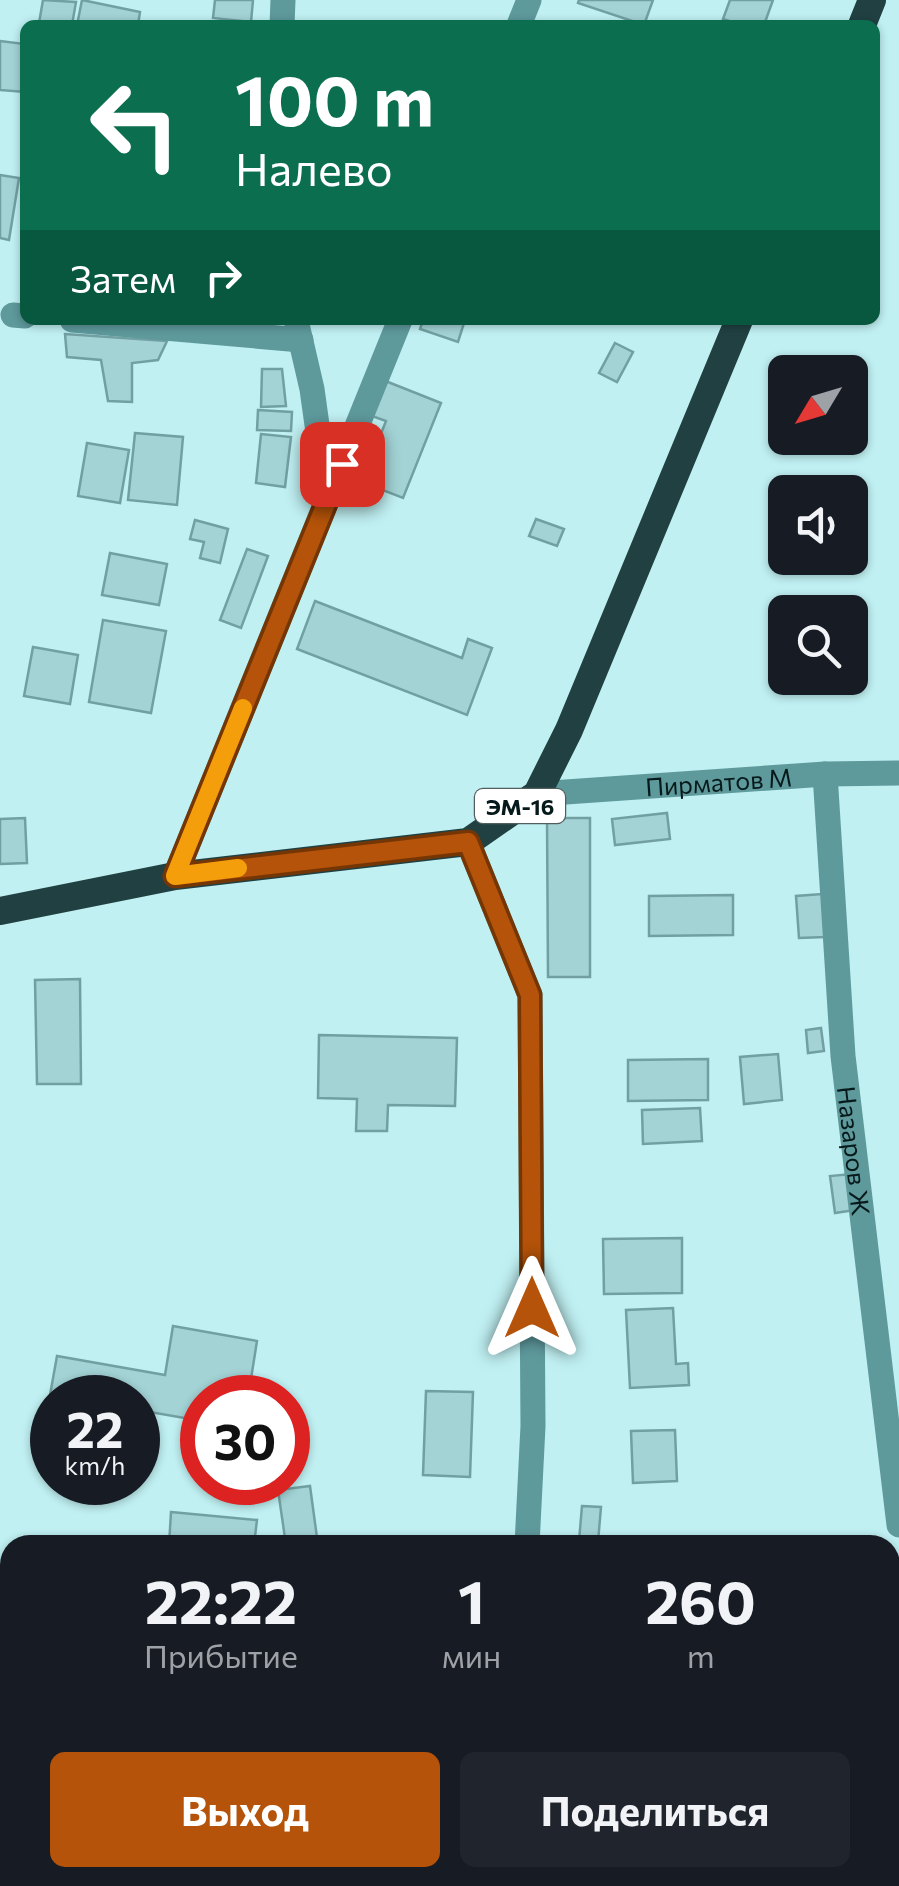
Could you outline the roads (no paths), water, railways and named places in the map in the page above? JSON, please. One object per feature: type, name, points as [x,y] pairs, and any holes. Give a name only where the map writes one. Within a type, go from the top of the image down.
[{"type":"highway","name":"ЭМ-16","points":[[0,911],[175,876],[468,842],[537,794],[569,730],[737,325]]},
{"type":"street","points":[[186,325],[299,330],[327,500]]},
{"type":"street","points":[[175,876],[398,325]]},
{"type":"street","name":"Пирматов М","points":[[537,794],[824,774],[899,773]]},
{"type":"street","name":"Назаров Ж","points":[[824,774],[843,1056],[899,1525]]},
{"type":"street","points":[[468,842],[530,995],[533,1426],[527,1535]]}]
